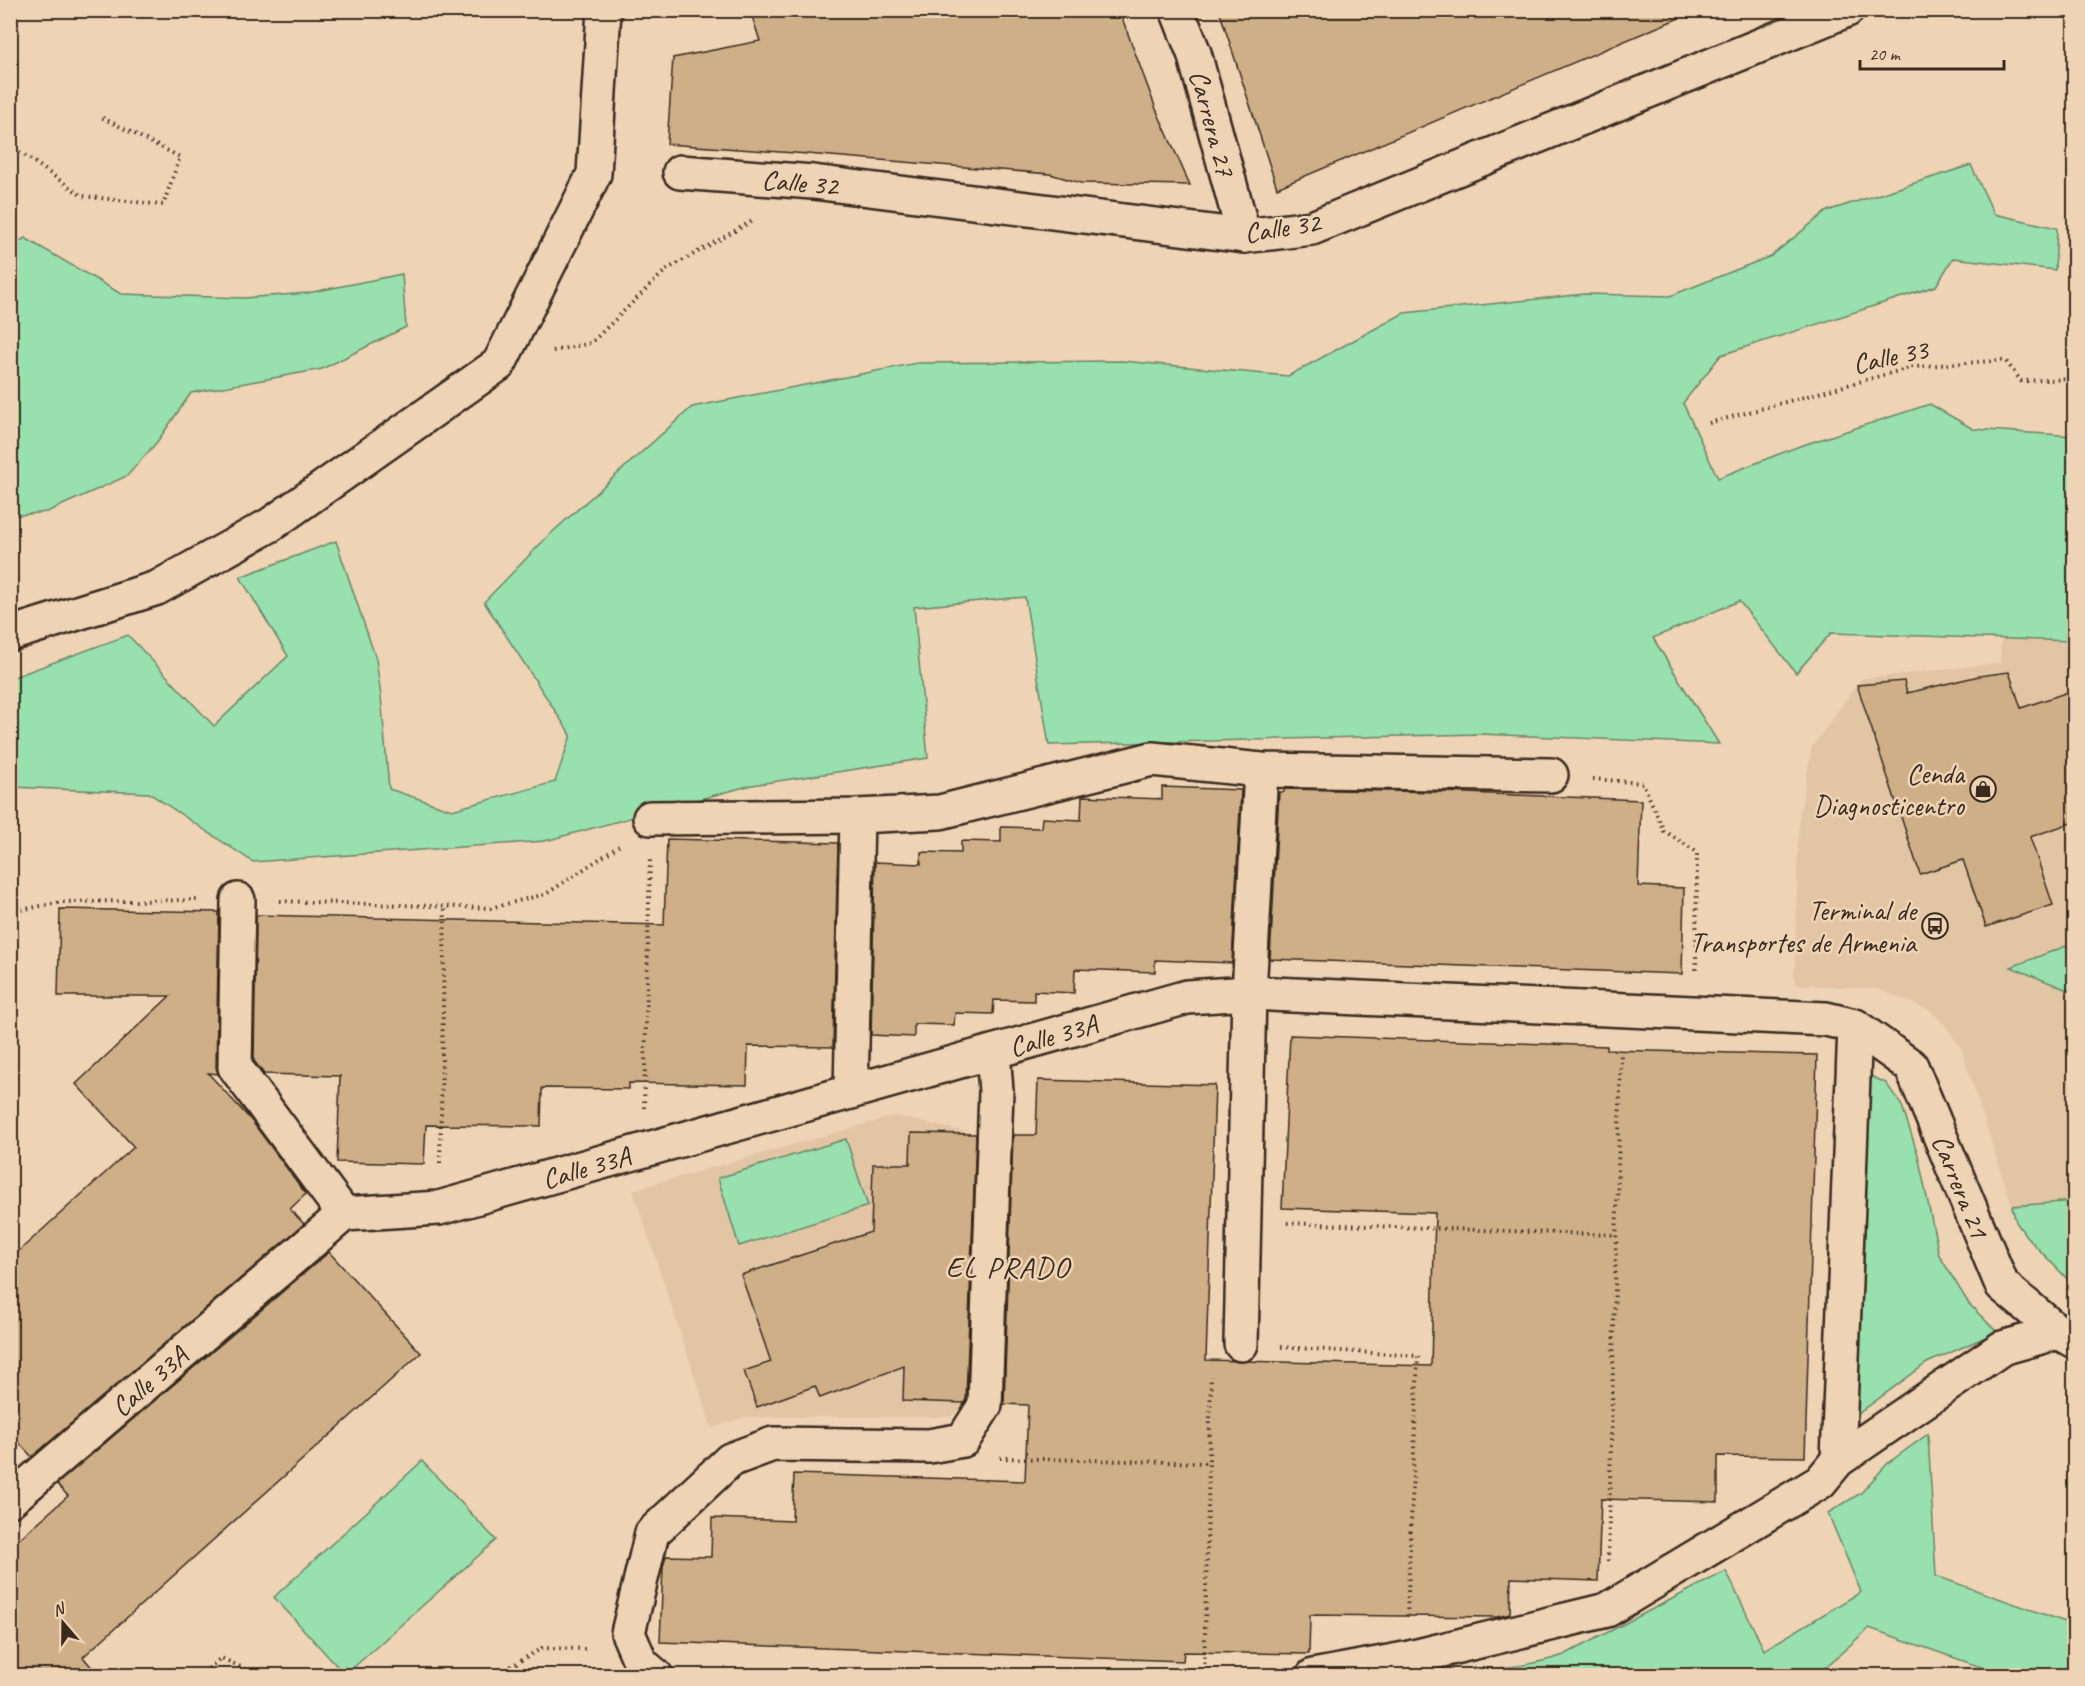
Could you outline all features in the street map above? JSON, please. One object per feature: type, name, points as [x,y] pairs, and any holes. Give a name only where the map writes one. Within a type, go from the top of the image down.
[{"type":"street","points":[[10,633],[157,588],[188,571],[270,525],[500,364],[594,174],[604,10]]},
{"type":"street","name":"Carrera 27","points":[[1178,10],[1194,53],[1244,236]]},
{"type":"street","name":"Calle 32","points":[[680,172],[813,182],[1244,236],[1312,228],[1847,10]]},
{"type":"street","points":[[650,818],[857,816],[940,812],[1152,759],[1261,770],[1551,775]]},
{"type":"street","points":[[1241,1344],[1249,993],[1261,770]]},
{"type":"street","points":[[851,1092],[857,816]]},
{"type":"street","points":[[238,900],[236,1067],[344,1214]]},
{"type":"street","name":"Calle 33A","points":[[11,1498],[344,1214],[439,1208],[1187,998],[1249,993],[1826,1019],[1855,1026]]},
{"type":"street","points":[[1838,1460],[1855,1026]]},
{"type":"street","name":"Carrera 21","points":[[1855,1026],[1911,1066],[2002,1285],[2066,1337]]},
{"type":"street","points":[[656,1676],[641,1663],[628,1633],[652,1533],[730,1460],[773,1444],[929,1446],[963,1440],[985,1405],[996,1091],[993,1052]]},
{"type":"street","points":[[1313,1676],[1405,1659],[1607,1610],[1820,1482],[1838,1460],[2002,1348],[2066,1337]]},
{"type":"path","points":[[10,145],[82,196],[163,205],[180,157],[99,116]]},
{"type":"path","points":[[500,364],[591,343],[666,270],[759,218]]},
{"type":"path","name":"Calle 33","points":[[1709,423],[1913,367],[2005,360],[2021,381],[2074,379]]},
{"type":"path","points":[[1551,775],[1643,783],[1664,831],[1697,852],[1696,1012]]},
{"type":"path","points":[[10,912],[62,902],[238,900],[490,908],[546,894],[612,852],[650,818]]},
{"type":"path","points":[[643,1150],[650,818]]},
{"type":"path","points":[[439,1208],[445,906]]},
{"type":"path","points":[[1607,1610],[1622,1009]]},
{"type":"path","points":[[1244,1221],[1616,1235]]},
{"type":"path","points":[[1204,1676],[1212,1344],[1418,1356],[1405,1659]]},
{"type":"path","points":[[963,1440],[1002,1459],[1209,1463]]},
{"type":"path","points":[[495,1676],[542,1648],[635,1649]]},
{"type":"path","points":[[199,1676],[221,1658],[261,1676]]},
{"type":"shaded area","name":"Terminal de Transportes de Armenia","points":[[2001,640],[2074,641],[2074,1201],[2012,1206],[1961,1048],[1948,1029],[1931,1011],[1878,989],[1794,984],[1799,818],[1812,747],[1861,679],[2000,663]]},
{"type":"shaded area","points":[[895,1116],[975,1134],[968,1403],[950,1417],[744,1417],[712,1428],[633,1190]]},
{"type":"green space","points":[[1971,165],[1994,214],[2057,228],[2055,270],[1953,258],[1936,286],[1721,355],[1683,403],[1718,478],[1797,447],[1930,404],[1973,429],[2074,436],[2074,641],[1831,633],[1796,673],[1739,601],[1653,638],[1719,744],[1480,734],[1049,745],[1025,597],[914,607],[928,758],[752,785],[545,841],[253,862],[149,793],[11,787],[11,678],[128,635],[214,726],[288,656],[240,577],[336,541],[376,659],[389,789],[452,810],[555,782],[571,735],[484,602],[548,536],[692,407],[917,363],[1122,361],[1288,376],[1404,313],[1585,294],[1670,296],[1771,256],[1827,211]]},
{"type":"green space","points":[[25,238],[121,294],[244,298],[308,293],[402,274],[406,327],[322,369],[191,393],[157,442],[127,476],[47,512],[11,516],[11,246]]},
{"type":"green space","points":[[2074,943],[2074,975],[2070,991],[2011,967]]},
{"type":"green space","points":[[1864,1073],[1886,1083],[1902,1106],[1918,1155],[1939,1255],[1969,1304],[1997,1332],[1927,1363],[1859,1413],[1850,1408]]},
{"type":"green space","points":[[846,1139],[868,1206],[739,1246],[718,1178]]},
{"type":"green space","points":[[2074,1201],[2074,1286],[2026,1236],[2016,1222],[2012,1206]]},
{"type":"green space","points":[[1928,1434],[1936,1576],[2074,1625],[2074,1675],[2004,1675],[1869,1628],[1817,1675],[1411,1675],[1507,1667],[1564,1655],[1726,1571],[1764,1650],[1861,1592],[1828,1513],[1861,1493],[1888,1463]]},
{"type":"green space","points":[[422,1461],[496,1540],[345,1675],[274,1597]]},
{"type":"building","points":[[750,10],[1119,10],[1156,109],[1190,185],[1081,183],[1050,174],[667,144],[673,58],[760,41]]},
{"type":"building","points":[[1219,10],[1698,10],[1277,188]]},
{"type":"building","name":"Cenda Diagnosticentro","points":[[2009,672],[2021,708],[2074,690],[2074,822],[2030,837],[2053,905],[1986,927],[1963,860],[1920,874],[1857,685],[1904,681],[1907,693],[1979,676]]},
{"type":"building","points":[[1162,787],[1241,790],[1232,963],[1155,960],[1155,972],[1075,969],[1074,993],[1034,991],[1034,1001],[994,1000],[993,1014],[955,1013],[954,1025],[914,1024],[914,1037],[871,1035],[875,862],[921,864],[921,852],[961,853],[961,841],[1001,842],[1001,827],[1041,828],[1042,818],[1081,820],[1082,796],[1162,799]]},
{"type":"building","points":[[1284,789],[1443,792],[1641,800],[1638,886],[1684,888],[1682,974],[1270,959],[1279,792],[1284,792]]},
{"type":"building","points":[[667,839],[838,843],[833,1047],[748,1046],[747,1085],[629,1083],[629,1089],[542,1088],[541,1126],[426,1125],[424,1164],[337,1162],[340,1076],[264,1074],[254,1061],[256,915],[664,925]]},
{"type":"building","points":[[60,909],[219,912],[216,1067],[218,1074],[208,1073],[251,1120],[306,1194],[290,1209],[304,1224],[32,1457],[10,1433],[10,1259],[134,1147],[76,1084],[170,996],[58,996]]},
{"type":"building","points":[[1290,1035],[1607,1046],[1607,1050],[1817,1055],[1805,1457],[1718,1456],[1718,1502],[1601,1499],[1598,1581],[1511,1578],[1510,1614],[1497,1617],[1310,1615],[1309,1654],[1184,1652],[1183,1661],[660,1642],[663,1567],[666,1556],[711,1557],[712,1518],[792,1521],[794,1474],[1025,1481],[1028,1405],[1004,1404],[1013,1135],[1036,1135],[1038,1080],[1215,1085],[1206,1360],[1431,1366],[1435,1213],[1282,1208]]},
{"type":"building","points":[[911,1133],[976,1134],[966,1399],[964,1403],[903,1401],[904,1366],[820,1398],[815,1386],[757,1407],[744,1371],[771,1362],[741,1275],[871,1232],[873,1164],[910,1164]]},
{"type":"building","points":[[329,1252],[421,1353],[83,1657],[99,1676],[10,1676],[10,1547],[68,1496],[57,1484]]},
{"type":"place","name":"Cenda Diagnosticentro","points":[[1983,789]]},
{"type":"place","name":"Terminal de Transportes de Armenia","points":[[1935,926]]},
{"type":"district","name":"EL PRADO","points":[[1008,1267]]}]
